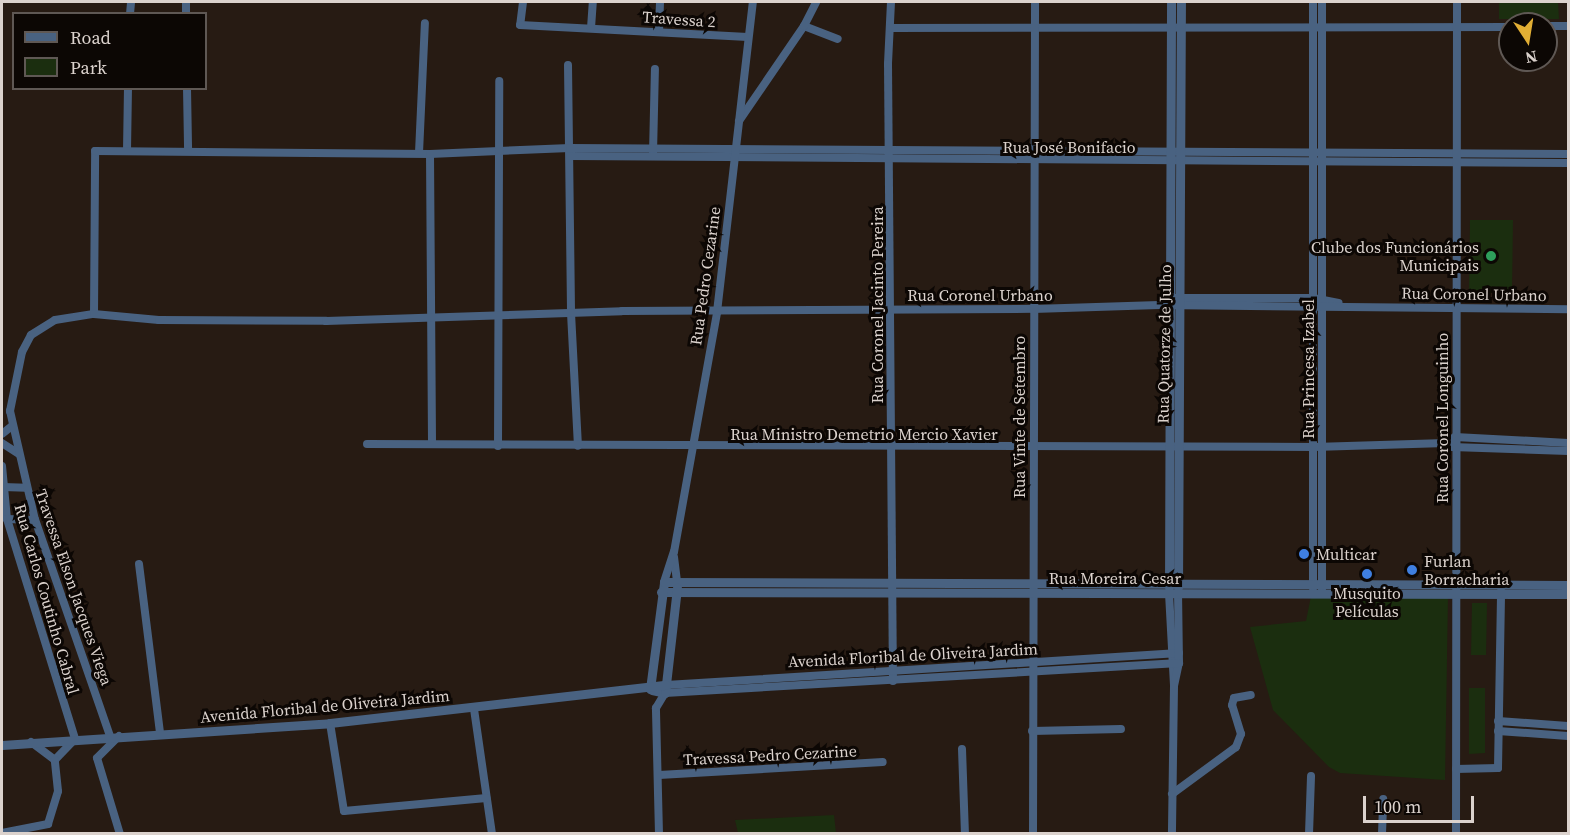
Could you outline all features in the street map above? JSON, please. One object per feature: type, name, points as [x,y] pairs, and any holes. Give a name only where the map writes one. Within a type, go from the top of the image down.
[{"type":"street","name":"Travessa 2","points":[[523,2],[520,25],[659,30],[748,37]]},
{"type":"street","points":[[591,28],[593,2]]},
{"type":"street","points":[[659,30],[660,2]]},
{"type":"street","name":"Rua Pedro Cezarine","points":[[650,689],[663,587],[674,552],[717,312],[753,2]]},
{"type":"street","points":[[738,122],[804,26],[816,2]]},
{"type":"street","name":"Rua Coronel Jacinto Pereira","points":[[891,2],[890,448],[893,681]]},
{"type":"street","name":"Rua Vinte de Setembro","points":[[1033,834],[1031,588],[1035,2]]},
{"type":"street","name":"Rua Quatorze de Julho","points":[[1171,2],[1171,66],[1176,113]]},
{"type":"street","name":"Rua Quatorze de Julho","points":[[1172,834],[1177,303],[1175,157],[1176,113],[1181,67],[1181,2]]},
{"type":"street","name":"Rua Princesa Izabel","points":[[1313,2],[1318,28]]},
{"type":"street","name":"Rua Princesa Izabel","points":[[1317,588],[1317,447],[1322,303],[1318,157],[1318,28],[1322,2]]},
{"type":"street","name":"Rua Coronel Longuinho","points":[[1456,834],[1457,2]]},
{"type":"street","points":[[419,153],[425,22]]},
{"type":"street","points":[[890,28],[1171,25],[1318,28],[1498,27]]},
{"type":"street","points":[[804,26],[838,39]]},
{"type":"street","points":[[568,65],[571,313],[578,446]]},
{"type":"street","points":[[1171,66],[1181,67]]},
{"type":"street","points":[[653,158],[655,69]]},
{"type":"street","points":[[498,446],[499,81]]},
{"type":"street","points":[[127,151],[128,90]]},
{"type":"street","points":[[187,90],[188,148]]},
{"type":"street","points":[[94,314],[95,150],[188,148],[430,154],[498,151],[570,152]]},
{"type":"street","points":[[621,148],[621,158]]},
{"type":"street","name":"Rua José Bonifacio","points":[[570,152],[621,148],[736,149],[890,155],[1457,158],[1569,163]]},
{"type":"street","name":"Rua José Bonifacio","points":[[570,152],[621,158],[735,159],[890,155]]},
{"type":"street","points":[[430,154],[432,443]]},
{"type":"street","name":"Rua José Bonifacio","points":[[1457,158],[1569,154]]},
{"type":"street","name":"Rua Princesa Izabel","points":[[1317,447],[1312,298],[1318,157]]},
{"type":"street","name":"Rua Coronel Urbano","points":[[432,319],[622,311],[1033,309],[1312,298],[1322,303],[1343,304],[1569,309]]},
{"type":"street","name":"Rua Coronel Urbano","points":[[1177,303],[1312,308],[1322,303]]},
{"type":"street","name":"Travessa Elson Jacques Viega","points":[[115,736],[35,520],[12,426],[10,411],[22,352],[31,335],[43,324],[94,314],[159,320],[432,319]]},
{"type":"street","points":[[2,434],[12,426]]},
{"type":"street","points":[[14,435],[3,445],[19,454]]},
{"type":"street","points":[[1569,442],[1455,437],[1446,443],[1455,449],[1569,451]]},
{"type":"street","name":"Rua Ministro Demetrio Mercio Xavier","points":[[368,444],[890,448],[1174,444],[1317,447],[1446,443]]},
{"type":"street","name":"Rua Carlos Coutinho Cabral","points":[[2,465],[7,519],[75,739]]},
{"type":"street","points":[[3,487],[26,488]]},
{"type":"street","points":[[7,519],[35,520]]},
{"type":"street","name":"Rua Pedro Cezarine","points":[[656,708],[665,689],[677,588],[674,552]]},
{"type":"street","points":[[139,564],[160,733]]},
{"type":"street","name":"Rua Moreira Cesar","points":[[663,587],[1317,588],[1456,583],[1569,594]]},
{"type":"street","name":"Rua Moreira Cesar","points":[[1317,588],[1456,595],[1501,588],[1569,585]]},
{"type":"street","points":[[1456,769],[1498,768],[1501,588]]},
{"type":"street","points":[[656,637],[671,638]]},
{"type":"street","name":"Avenida Floribal de Oliveira Jardim","points":[[665,689],[892,670],[950,669],[1175,653]]},
{"type":"street","points":[[1101,658],[1101,668]]},
{"type":"street","name":"Avenida Floribal de Oliveira Jardim","points":[[2,745],[330,723],[650,689],[893,681],[1174,663]]},
{"type":"street","points":[[950,669],[950,678]]},
{"type":"street","points":[[650,689],[656,708],[659,834]]},
{"type":"street","points":[[1172,794],[1236,747],[1241,734],[1232,705],[1234,698],[1251,695]]},
{"type":"street","points":[[474,709],[492,834]]},
{"type":"street","points":[[1498,721],[1569,726]]},
{"type":"street","points":[[330,723],[344,811],[486,798]]},
{"type":"street","points":[[1032,731],[1121,729]]},
{"type":"street","points":[[1498,731],[1569,736]]},
{"type":"street","points":[[115,736],[97,758],[120,834]]},
{"type":"street","points":[[55,760],[75,739]]},
{"type":"street","points":[[2,833],[48,824],[58,791],[55,760],[31,742]]},
{"type":"street","points":[[962,749],[964,834]]},
{"type":"street","name":"Travessa Pedro Cezarine","points":[[658,775],[883,762]]},
{"type":"street","points":[[1309,834],[1311,776]]},
{"type":"street","points":[[1382,834],[1383,799]]},
{"type":"green space","points":[[1499,2],[1558,2],[1559,19],[1558,12],[1499,12]]},
{"type":"green space","name":"Clube dos Funcionários Municipais","points":[[1470,220],[1513,220],[1512,293],[1469,293]]},
{"type":"green space","points":[[1311,596],[1448,597],[1445,780],[1340,773],[1329,767],[1273,710],[1250,627],[1306,621]]},
{"type":"green space","points":[[1472,603],[1487,603],[1486,655],[1471,655]]},
{"type":"green space","points":[[1469,688],[1485,688],[1485,753],[1469,754]]},
{"type":"green space","points":[[834,815],[836,833],[738,833],[735,820]]},
{"type":"place","name":"Clube dos Funcionários Municipais","points":[[1491,256]]},
{"type":"place","name":"Multicar","points":[[1304,554]]},
{"type":"place","name":"Furlan Borracharia","points":[[1412,570]]},
{"type":"place","name":"Musquito Películas","points":[[1367,574]]}]
